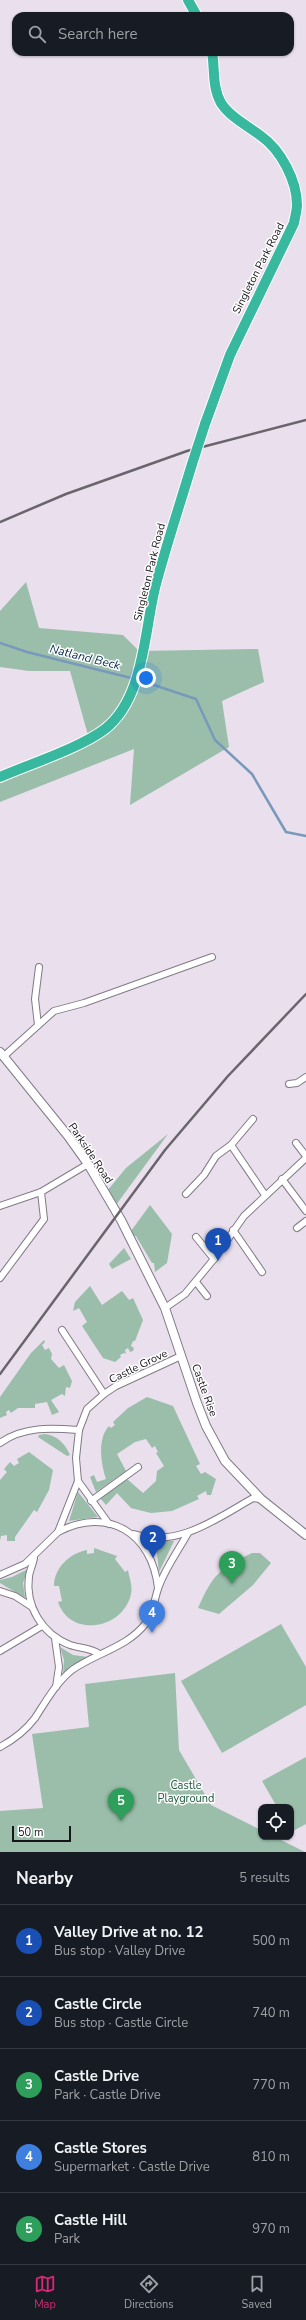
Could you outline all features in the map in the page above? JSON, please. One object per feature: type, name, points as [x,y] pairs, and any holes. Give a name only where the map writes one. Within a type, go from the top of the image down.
[{"type":"highway","points":[[188,0],[195,12]]},
{"type":"highway","name":"Singleton Park Road","points":[[0,777],[88,740],[106,729],[121,712],[138,674],[150,606],[205,424],[232,349],[294,223],[297,205],[294,185],[281,157],[264,137],[232,115],[221,103],[215,85],[212,56]]},
{"type":"street","points":[[2,1054],[54,1011],[84,1003],[212,957]]},
{"type":"street","points":[[38,1025],[35,1000],[39,968]]},
{"type":"street","name":"Parkside Road","points":[[2,1054],[88,1164],[150,1276]]},
{"type":"street","points":[[289,1084],[297,1083],[306,1077]]},
{"type":"street","points":[[186,1194],[204,1175],[216,1156],[231,1146],[253,1119]]},
{"type":"street","points":[[165,1308],[184,1294],[196,1282],[214,1259],[233,1230],[265,1195],[306,1157],[296,1143]]},
{"type":"street","points":[[231,1146],[265,1195]]},
{"type":"street","points":[[0,1206],[41,1192],[88,1164]]},
{"type":"street","points":[[282,1179],[306,1211]]},
{"type":"street","points":[[0,1278],[44,1219],[41,1192]]},
{"type":"street","points":[[297,1228],[306,1222]]},
{"type":"street","points":[[233,1230],[262,1272]]},
{"type":"street","points":[[196,1237],[214,1259]]},
{"type":"street","name":"Castle Rise","points":[[150,1276],[165,1308],[206,1426],[218,1448],[235,1472],[261,1499]]},
{"type":"street","points":[[196,1282],[207,1296]]},
{"type":"street","points":[[62,1330],[104,1394]]},
{"type":"street","name":"Castle Grove","points":[[0,1575],[16,1570],[34,1558],[58,1532],[78,1481],[76,1458],[79,1430],[87,1409],[104,1394],[181,1356]]},
{"type":"street","points":[[0,1443],[24,1431],[36,1428],[79,1430]]},
{"type":"street","points":[[91,1500],[138,1467]]},
{"type":"street","name":"Castle Grove","points":[[78,1481],[109,1524]]},
{"type":"street","points":[[58,1532],[91,1521],[109,1524],[132,1533],[154,1538],[170,1538],[188,1533],[252,1498],[261,1499],[306,1535]]},
{"type":"street","points":[[132,1533],[146,1549],[152,1559],[158,1588]]},
{"type":"street","points":[[0,1747],[20,1733],[34,1719],[56,1687],[72,1671],[99,1654],[128,1640],[138,1632],[146,1622],[154,1606],[158,1588],[172,1558],[188,1533]]},
{"type":"street","points":[[34,1558],[29,1576],[32,1607],[42,1626],[55,1638],[77,1648],[99,1654]]},
{"type":"street","points":[[0,1591],[15,1596],[32,1607]]},
{"type":"street","points":[[0,1651],[42,1626]]},
{"type":"street","points":[[55,1638],[59,1667],[56,1687]]},
{"type":"green space","points":[[26,582],[39,628],[123,635],[139,651],[258,649],[264,682],[222,701],[229,747],[130,805],[134,749],[0,802],[0,781],[90,742],[70,671],[29,671],[0,667],[0,611]]},
{"type":"green space","points":[[168,1134],[116,1205],[108,1190],[126,1168]]},
{"type":"green space","points":[[150,1205],[172,1234],[167,1263],[155,1272],[154,1263],[152,1263],[136,1236],[133,1236],[131,1231]]},
{"type":"green space","points":[[124,1248],[131,1259],[112,1269],[109,1264]]},
{"type":"green space","points":[[90,1286],[102,1305],[122,1291],[129,1300],[133,1298],[143,1320],[135,1341],[133,1341],[131,1346],[134,1348],[133,1351],[130,1352],[128,1348],[125,1350],[126,1354],[124,1353],[120,1355],[121,1357],[115,1362],[103,1358],[82,1326],[87,1322],[79,1308],[73,1311],[75,1302]]},
{"type":"green space","points":[[44,1340],[45,1342],[42,1345],[45,1350],[49,1348],[52,1354],[51,1359],[59,1368],[64,1365],[72,1381],[70,1388],[66,1387],[65,1396],[62,1394],[51,1400],[59,1412],[52,1415],[47,1402],[35,1404],[35,1408],[18,1408],[11,1413],[9,1410],[6,1412],[7,1415],[0,1418],[0,1397],[31,1353]]},
{"type":"green space","points":[[147,1397],[173,1406],[200,1464],[196,1466],[201,1474],[205,1472],[216,1479],[211,1495],[207,1495],[206,1491],[197,1496],[199,1499],[172,1511],[151,1513],[131,1508],[117,1493],[106,1505],[100,1498],[127,1479],[143,1493],[156,1481],[157,1471],[164,1466],[156,1453],[158,1452],[155,1446],[152,1448],[146,1439],[135,1442],[117,1454],[126,1471],[96,1492],[90,1477],[94,1475],[97,1482],[106,1479],[101,1451],[101,1444],[105,1431],[109,1426],[111,1428],[115,1425],[113,1422],[128,1408]]},
{"type":"green space","points":[[39,1435],[50,1435],[60,1441],[66,1447],[70,1455],[67,1456],[38,1437]]},
{"type":"green space","points":[[29,1452],[53,1470],[49,1490],[37,1512],[34,1510],[15,1537],[15,1541],[7,1541],[7,1535],[1,1536],[0,1541],[0,1480],[7,1472],[4,1469],[10,1462],[14,1466],[19,1463],[17,1459]]},
{"type":"green space","points":[[78,1492],[98,1517],[69,1521]]},
{"type":"green space","points":[[144,1541],[174,1541],[159,1572],[157,1553]]},
{"type":"green space","points":[[94,1548],[117,1556],[115,1559],[125,1572],[128,1570],[131,1594],[126,1606],[118,1616],[108,1622],[96,1625],[84,1625],[73,1621],[64,1613],[58,1602],[62,1601],[59,1586],[54,1586],[57,1573],[64,1562],[75,1554],[87,1550],[87,1554],[94,1553]]},
{"type":"green space","points":[[252,1553],[260,1553],[271,1563],[253,1585],[219,1614],[198,1608],[208,1587],[219,1573],[232,1563]]},
{"type":"green space","points":[[28,1569],[23,1583],[25,1598],[0,1583],[0,1580],[12,1577]]},
{"type":"green space","points":[[281,1624],[306,1667],[306,1705],[222,1753],[181,1681]]},
{"type":"green space","points":[[60,1647],[73,1655],[88,1657],[71,1666],[63,1674],[64,1660]]},
{"type":"green space","name":"Castle Playground","points":[[175,1673],[179,1750],[211,1805],[258,1828],[258,1840],[281,1840],[305,1852],[0,1852],[0,1811],[43,1808],[32,1734],[89,1727],[85,1684]]},
{"type":"green space","points":[[306,1757],[306,1824],[294,1830],[294,1804],[275,1804],[262,1781]]},
{"type":"waterway","name":"Natland Beck","points":[[0,643],[27,652],[135,679]]},
{"type":"waterway","name":"Natland Beck","points":[[139,680],[196,699],[215,740],[252,774],[286,832],[306,836]]},
{"type":"railway","points":[[0,522],[66,494],[187,451],[306,420]]},
{"type":"railway","points":[[0,1374],[165,1150],[228,1076],[306,994]]},
{"type":"place","name":"Valley Drive at no. 12","points":[[218,1261]]},
{"type":"place","name":"Castle Circle","points":[[153,1558]]},
{"type":"place","name":"Castle Drive","points":[[232,1584]]},
{"type":"place","name":"Castle Stores","points":[[152,1633]]},
{"type":"place","name":"Castle Hill","points":[[121,1821]]}]
